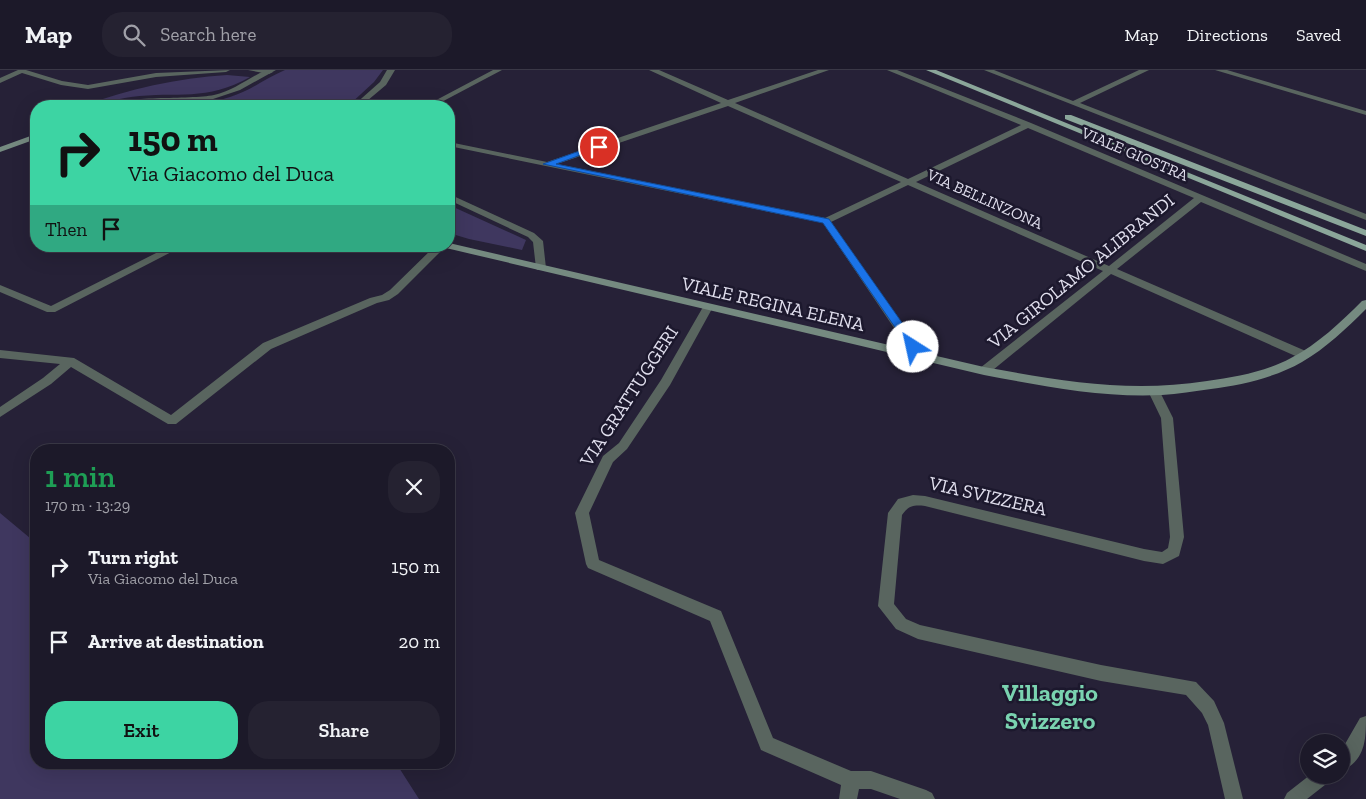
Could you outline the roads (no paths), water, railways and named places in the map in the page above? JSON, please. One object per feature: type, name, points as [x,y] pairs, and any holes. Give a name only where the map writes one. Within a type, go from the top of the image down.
[{"type":"main road","name":"VIALE GIOSTRA","points":[[930,70],[1366,248]]},
{"type":"main road","name":"VIALE GIOSTRA","points":[[951,70],[1366,233]]},
{"type":"main road","points":[[0,150],[30,138]]},
{"type":"main road","name":"VIALE REGINA ELENA","points":[[455,247],[984,371],[1067,386],[1107,390],[1154,391],[1222,383],[1286,366],[1304,355],[1347,322],[1366,303]]},
{"type":"street","points":[[0,81],[20,71],[32,70]]},
{"type":"street","points":[[20,71],[61,83],[88,87],[156,75],[226,70]]},
{"type":"street","points":[[252,70],[270,71]]},
{"type":"street","points":[[364,100],[383,83],[391,70]]},
{"type":"street","points":[[441,100],[498,70]]},
{"type":"street","name":"VIA BELLINZONA","points":[[653,70],[1304,355]]},
{"type":"street","points":[[547,164],[825,70]]},
{"type":"street","name":"VIALE GIOSTRA","points":[[891,70],[1028,125],[1366,268]]},
{"type":"street","name":"VIALE GIOSTRA","points":[[988,70],[1366,217]]},
{"type":"street","points":[[1074,103],[1145,70]]},
{"type":"street","points":[[1219,70],[1366,113]]},
{"type":"street","points":[[155,100],[212,97],[235,91],[270,71]]},
{"type":"street","points":[[455,145],[826,221],[1028,125]]},
{"type":"street","name":"VIA GIROLAMO ALIBRANDI","points":[[984,371],[1200,198]]},
{"type":"street","points":[[455,200],[530,235],[538,241],[541,268]]},
{"type":"street","points":[[826,221],[919,356]]},
{"type":"street","points":[[0,288],[51,310],[166,252]]},
{"type":"street","points":[[0,354],[70,361],[172,421],[267,346],[374,300],[385,298],[394,292],[435,252]]},
{"type":"street","points":[[0,299],[11,293]]},
{"type":"street","name":"VIA GRATTUGGERI","points":[[708,306],[666,382],[623,446],[608,459],[582,513],[593,564],[716,616],[767,744],[851,780]]},
{"type":"street","points":[[0,413],[48,381],[70,361]]},
{"type":"street","name":"VIA SVIZZERA","points":[[1154,391],[1168,418],[1178,537],[1174,552],[1163,558],[1144,555],[926,501],[913,500],[903,503],[895,513],[886,606],[901,624],[918,632],[1101,673],[1190,688],[1208,706],[1216,723],[1234,799]]},
{"type":"street","points":[[1350,754],[1366,724]]},
{"type":"street","points":[[848,799],[851,780],[871,780],[926,799]]},
{"type":"street","points":[[1293,799],[1312,784]]},
{"type":"district","name":"Villaggio Svizzero","points":[[1050,706]]}]
